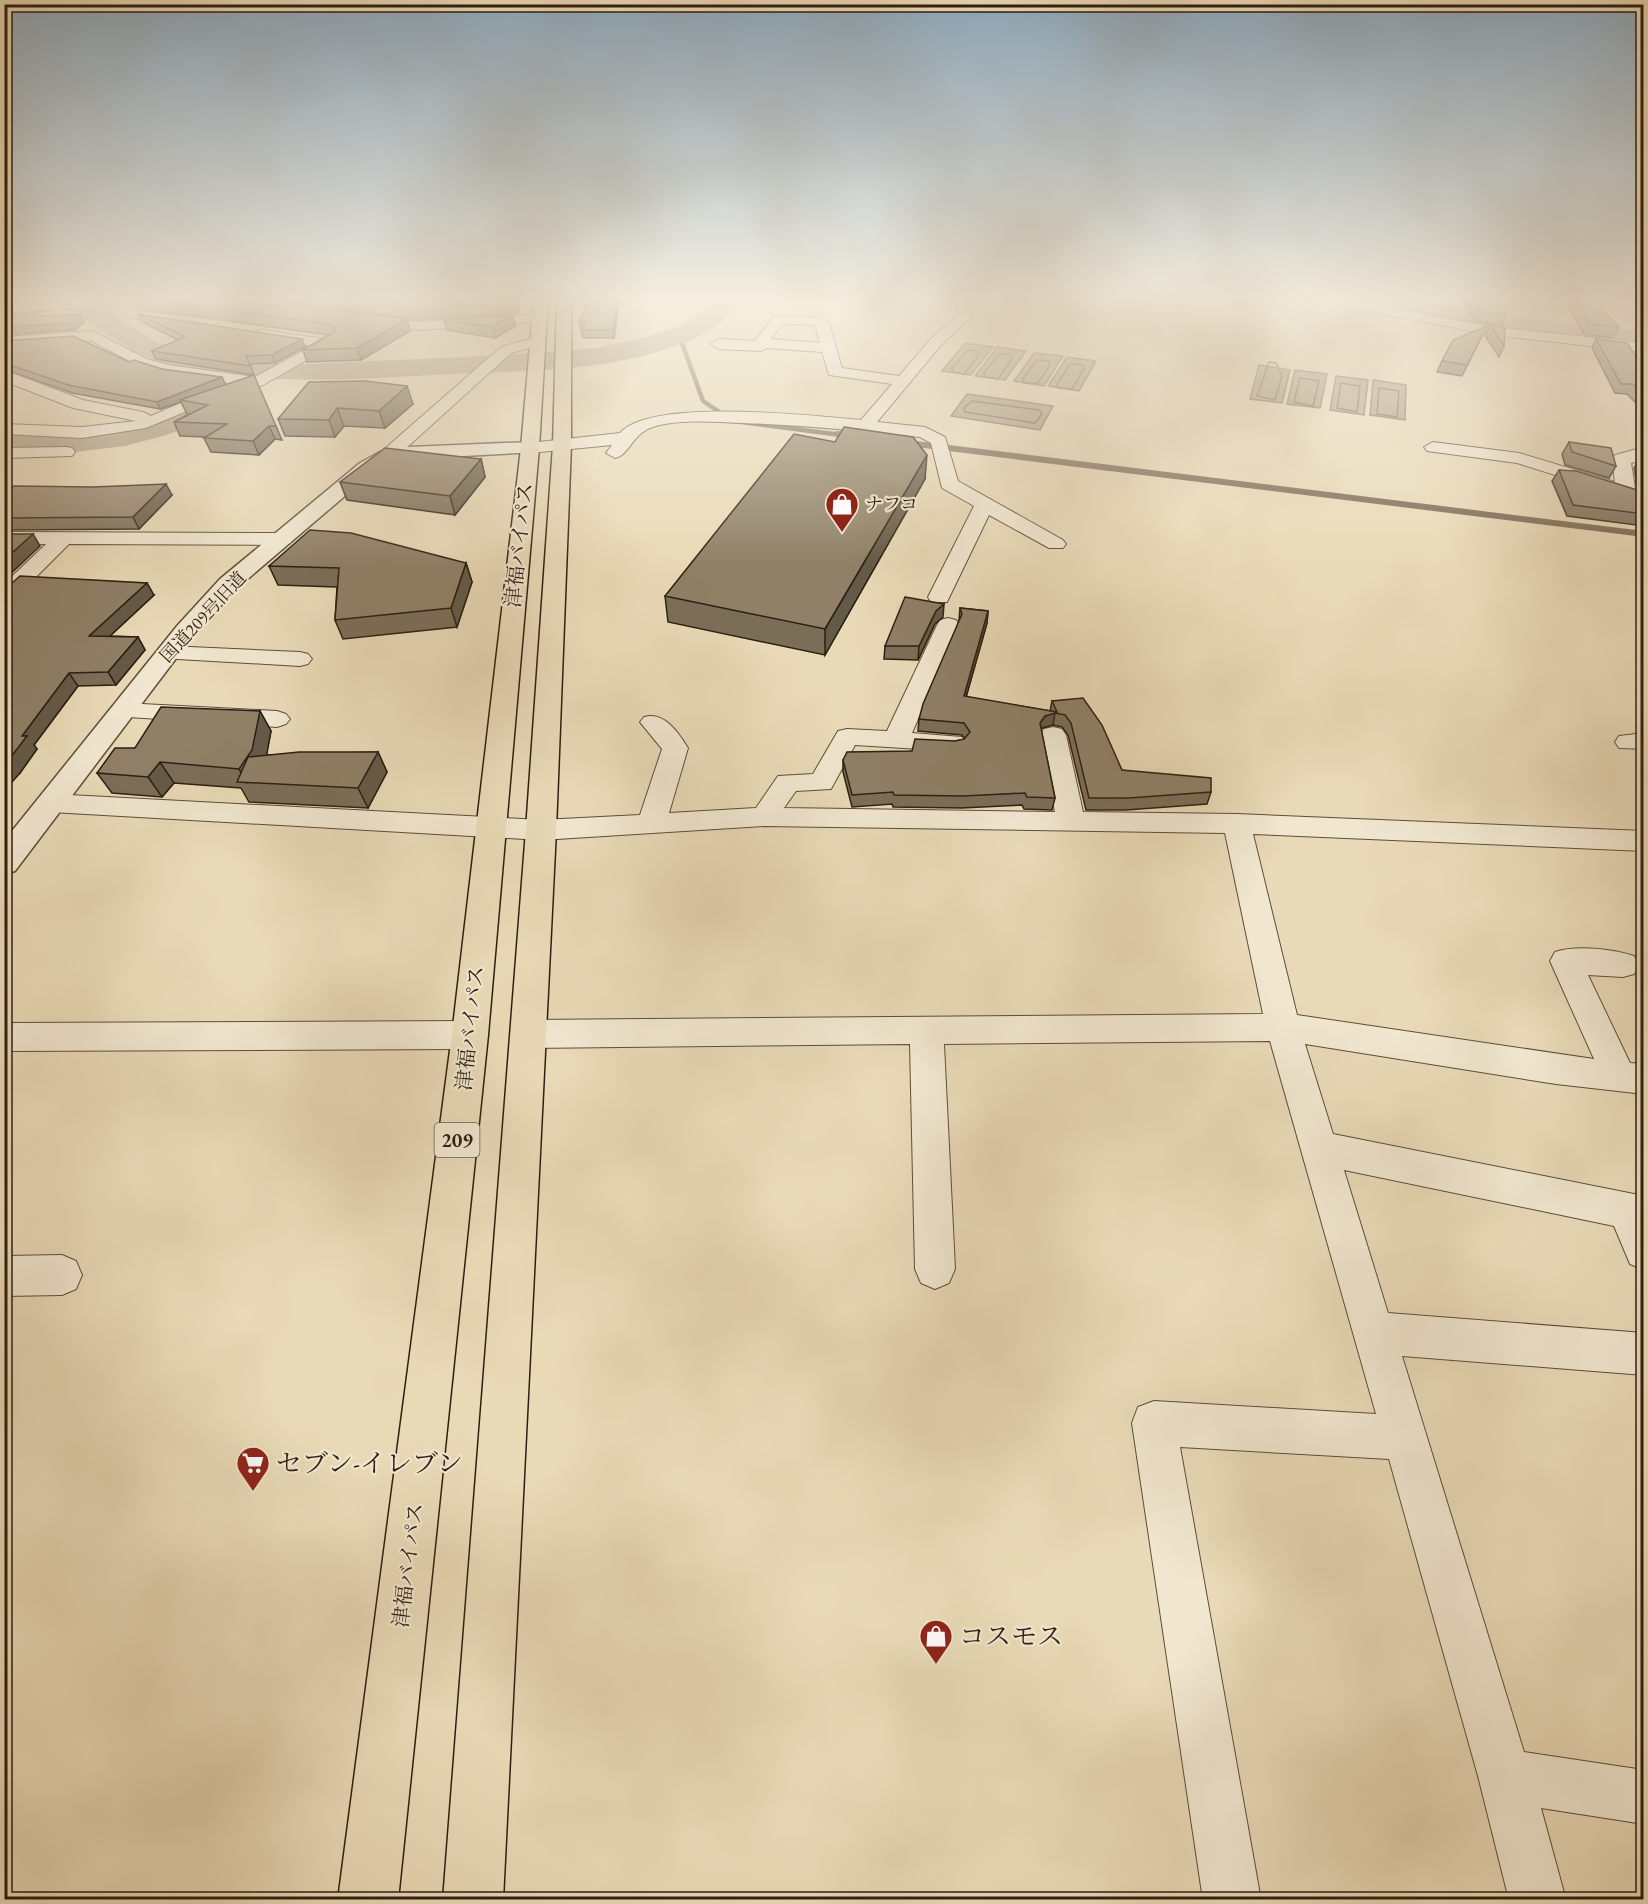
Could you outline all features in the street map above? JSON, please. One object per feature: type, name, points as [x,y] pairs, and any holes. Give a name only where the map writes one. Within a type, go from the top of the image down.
[{"type":"highway","name":"津福バイパス","points":[[473,1899],[541,830],[548,388]]},
{"type":"highway","name":"津福バイパス","points":[[368,1899],[470,1035],[489,829],[546,447]]},
{"type":"street","points":[[37,388],[79,404],[159,419]]},
{"type":"street","points":[[4,429],[58,434],[128,428],[159,419],[207,398],[244,388]]},
{"type":"street","points":[[395,450],[464,388]]},
{"type":"street","points":[[865,426],[897,388]]},
{"type":"street","points":[[615,453],[635,427],[658,419],[754,418],[925,432],[939,441],[949,484],[1056,544]]},
{"type":"street","points":[[546,447],[626,438]]},
{"type":"street","name":"国道209号旧道","points":[[4,863],[168,653],[228,584],[367,467],[395,450],[409,453],[546,447]]},
{"type":"street","points":[[1433,447],[1519,458],[1635,494]]},
{"type":"street","points":[[4,453],[86,451]]},
{"type":"street","points":[[1635,494],[1621,459],[1642,455]]},
{"type":"street","points":[[939,597],[984,505]]},
{"type":"street","points":[[4,538],[283,539]]},
{"type":"street","points":[[4,596],[64,538]]},
{"type":"street","points":[[896,740],[948,625]]},
{"type":"street","points":[[168,653],[300,659]]},
{"type":"street","points":[[123,711],[277,719]]},
{"type":"street","points":[[651,824],[673,761],[675,748],[653,722]]},
{"type":"street","points":[[1053,735],[1071,821]]},
{"type":"street","points":[[764,817],[788,782],[821,783],[847,737],[953,743]]},
{"type":"street","points":[[51,803],[489,829],[541,830],[764,817],[1237,824],[1644,841]]},
{"type":"street","points":[[1237,824],[1283,1027],[1506,1776],[1538,1899]]},
{"type":"street","points":[[1623,965],[1566,961],[1631,1078]]},
{"type":"street","points":[[528,1034],[1283,1027],[1631,1078]]},
{"type":"street","points":[[926,1030],[935,1269]]},
{"type":"street","points":[[4,1037],[470,1035]]},
{"type":"street","points":[[1319,1148],[1635,1212],[1644,1251]]},
{"type":"street","points":[[4,1276],[62,1275]]},
{"type":"street","points":[[1374,1333],[1644,1354]]},
{"type":"street","points":[[1232,1899],[1154,1423],[1405,1438]]},
{"type":"street","points":[[1506,1776],[1644,1797]]},
{"type":"water","points":[[1059,388],[1081,388],[1079,391]]},
{"type":"water","points":[[1253,388],[1286,388],[1282,403],[1250,399]]},
{"type":"water","points":[[1291,388],[1324,388],[1320,408],[1287,404]]},
{"type":"water","points":[[1334,388],[1367,388],[1364,415],[1330,410]]},
{"type":"water","points":[[1372,388],[1406,388],[1405,420],[1370,415]]},
{"type":"water","points":[[967,394],[1053,406],[1040,430],[951,416]]},
{"type":"building","points":[[83,388],[194,388],[157,402]]},
{"type":"building","points":[[216,388],[260,388],[276,426],[269,426],[253,441],[204,438],[227,424],[174,422],[208,405],[180,400]]},
{"type":"building","points":[[304,388],[405,388],[379,411],[337,408],[329,420],[278,419]]},
{"type":"building","points":[[1637,388],[1644,388],[1644,396]]},
{"type":"building","points":[[844,427],[913,437],[927,455],[825,629],[665,596],[794,434],[835,442]]},
{"type":"building","points":[[1569,442],[1611,448],[1616,466],[1572,452]]},
{"type":"building","points":[[385,448],[481,459],[450,496],[340,482]]},
{"type":"building","points":[[1644,455],[1644,473],[1641,457]]},
{"type":"building","points":[[1559,470],[1576,471],[1644,492],[1644,514],[1573,505]]},
{"type":"building","points":[[166,484],[133,517],[4,518],[4,494],[14,486],[93,487]]},
{"type":"building","points":[[310,530],[351,533],[466,563],[451,608],[335,620],[339,568],[269,566]]},
{"type":"building","points":[[4,534],[33,534],[4,560]]},
{"type":"building","points":[[20,576],[147,583],[89,636],[138,637],[108,672],[69,673],[22,736],[27,736],[4,766],[4,590]]},
{"type":"building","points":[[905,597],[944,604],[936,611],[919,646],[885,646]]},
{"type":"building","points":[[960,608],[988,611],[964,696],[1057,712],[1052,701],[1083,698],[1102,725],[1122,770],[1211,778],[1211,792],[1129,798],[1089,798],[1071,723],[1065,715],[1055,713],[1045,716],[1040,723],[1055,798],[1027,797],[1025,793],[963,796],[894,795],[893,792],[852,795],[843,760],[847,752],[912,751],[915,739],[955,741],[964,739],[970,732],[964,723],[919,719],[923,704],[962,614]]},
{"type":"building","points":[[161,707],[260,711],[252,750],[239,769],[160,762],[148,777],[97,773],[115,748],[135,748]]},
{"type":"building","points":[[299,752],[378,752],[358,788],[237,782],[248,757]]},
{"type":"waterway","points":[[698,388],[703,401],[733,421],[849,436],[837,434]]},
{"type":"waterway","points":[[4,440],[39,442],[108,440],[142,433],[246,398]]},
{"type":"waterway","points":[[908,443],[1644,534]]},
{"type":"place","name":"ナフコ","points":[[842,533]]},
{"type":"place","name":"セブン-イレブン","points":[[253,1492]]},
{"type":"place","name":"コスモス","points":[[936,1665]]}]
